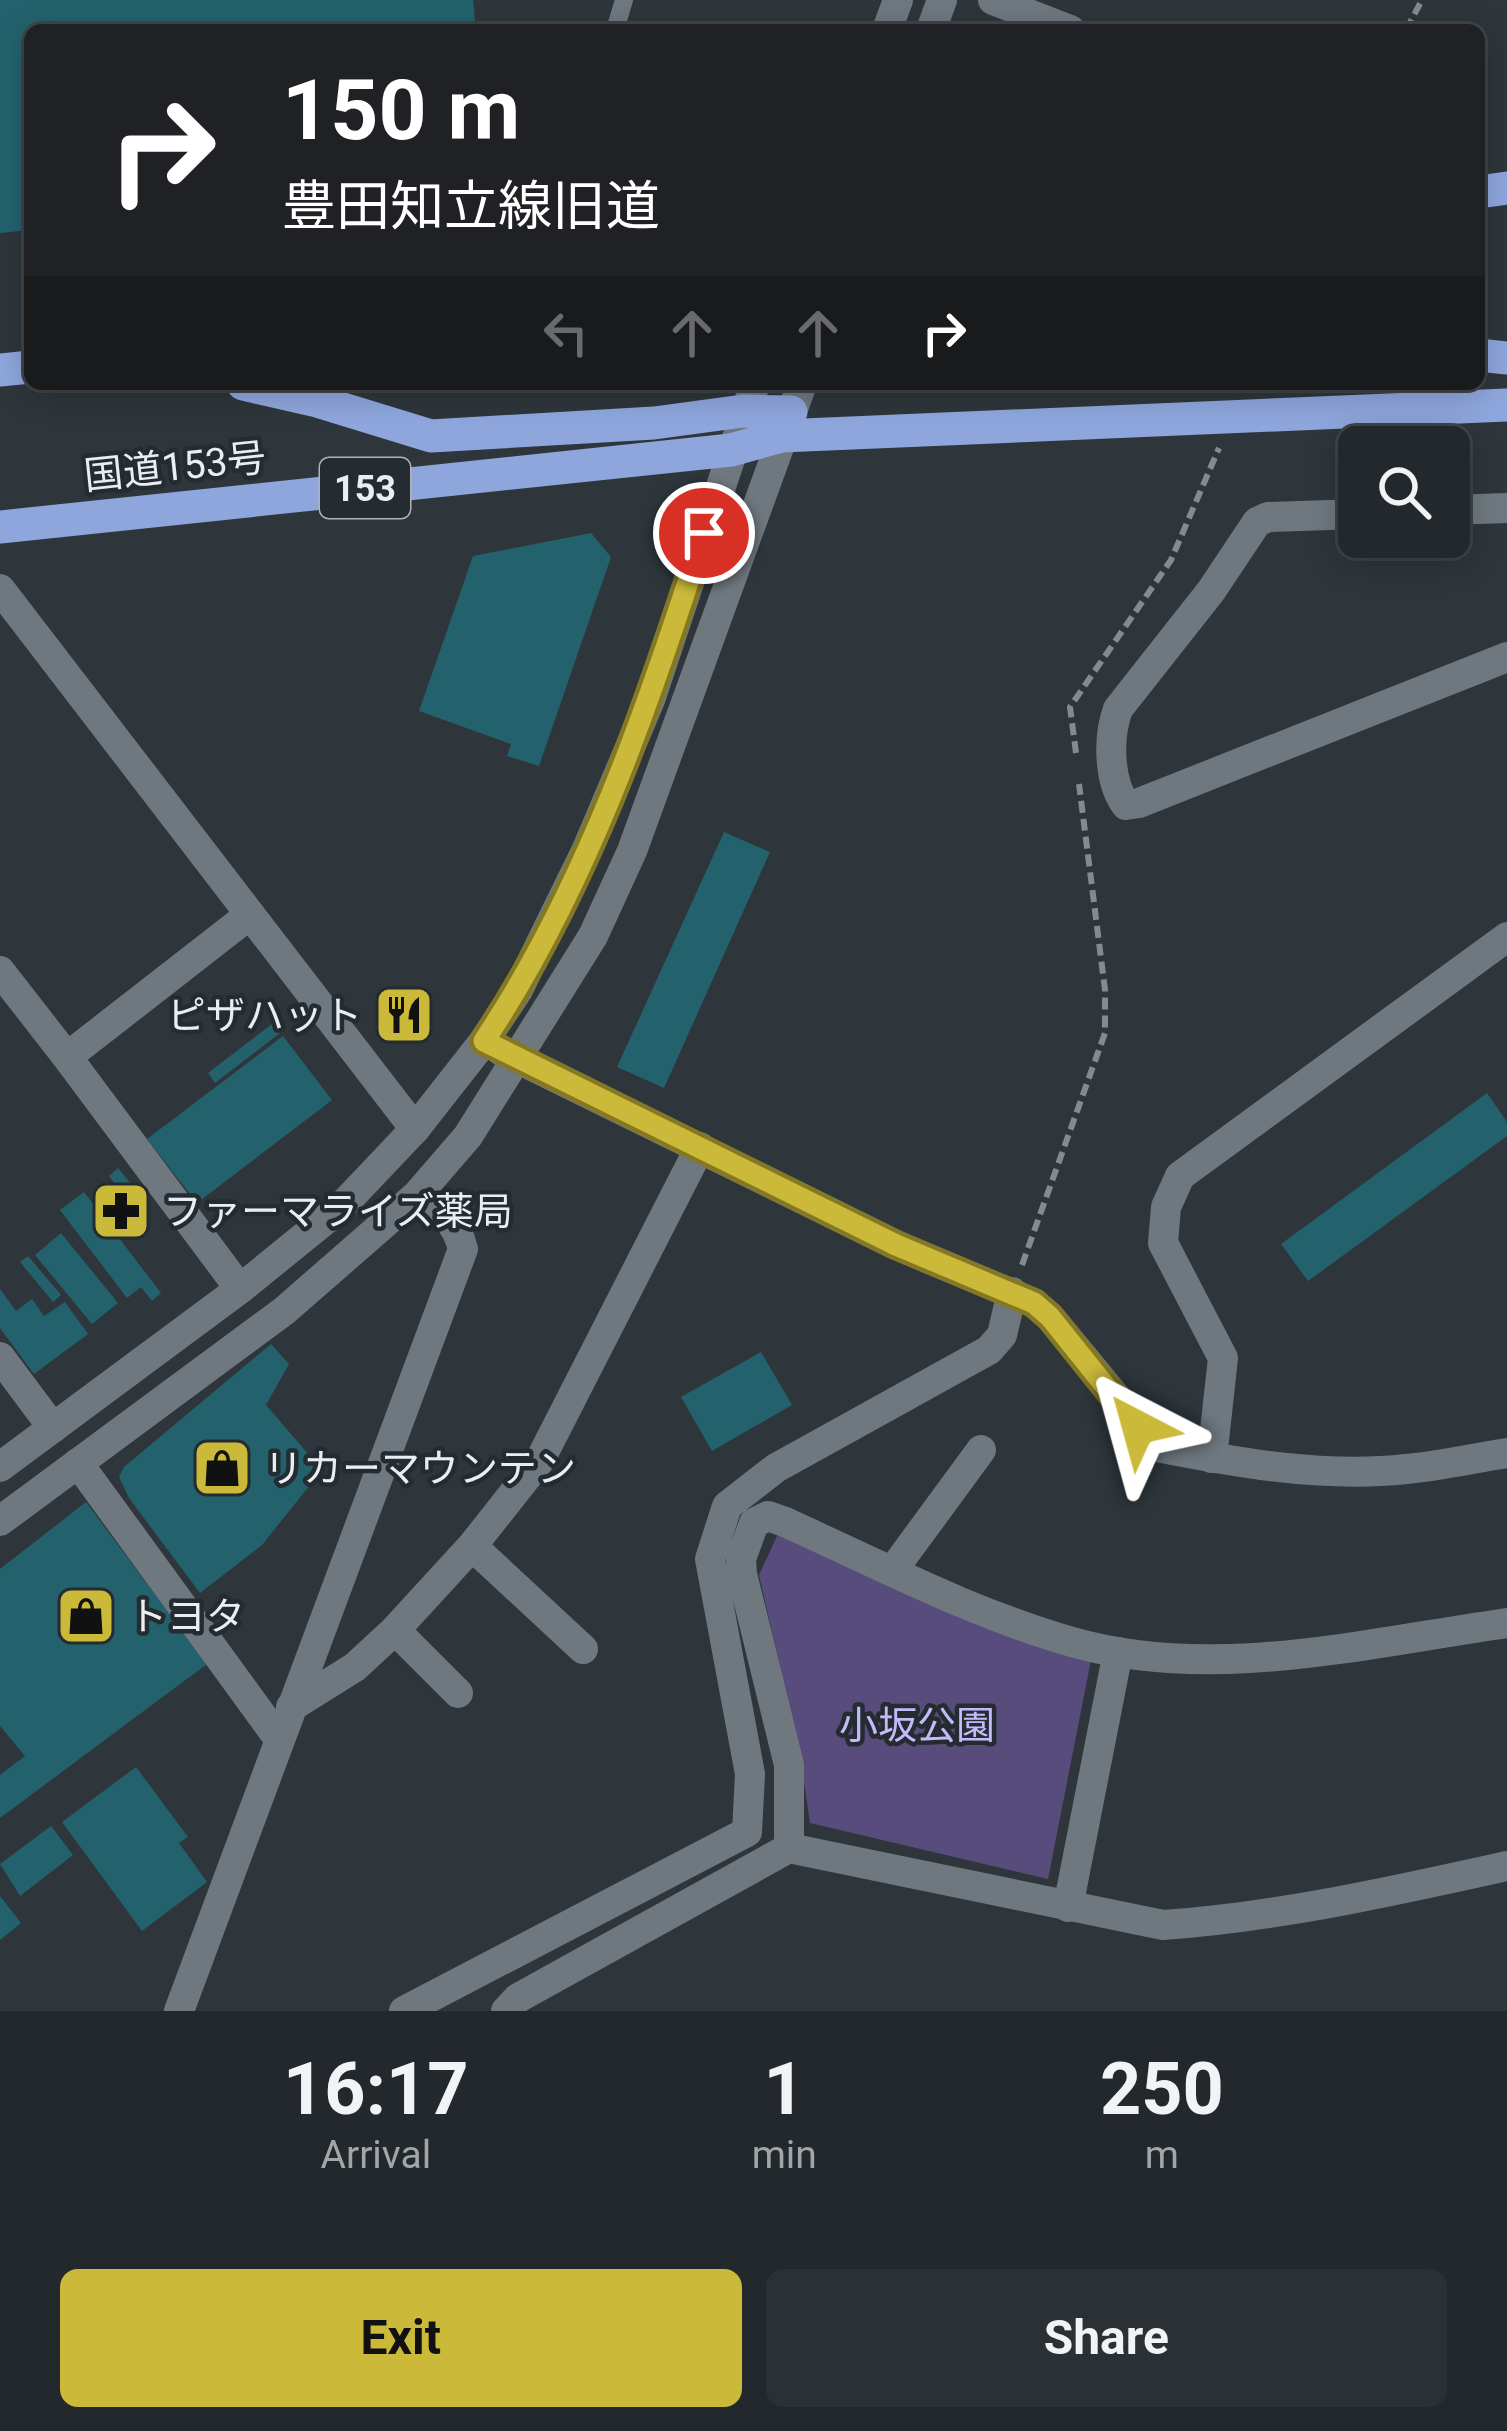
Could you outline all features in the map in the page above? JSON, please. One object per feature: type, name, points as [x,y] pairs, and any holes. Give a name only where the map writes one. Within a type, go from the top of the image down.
[{"type":"highway","name":"153","points":[[269,390],[431,436],[654,423],[749,398],[791,411]]},
{"type":"highway","name":"国道153号","points":[[0,527],[731,449],[791,411],[1507,405]]},
{"type":"street","points":[[993,0],[1055,24]]},
{"type":"street","points":[[0,1468],[240,1289],[353,1196],[415,1129],[484,1041],[527,972],[650,700],[749,398]]},
{"type":"street","points":[[0,1522],[284,1311],[417,1195],[468,1136],[593,936],[632,851],[791,411]]},
{"type":"street","points":[[1470,509],[1507,508]]},
{"type":"street","points":[[1338,515],[1268,517],[1246,532],[1211,591],[1118,709],[1110,730],[1118,794],[1126,805],[1507,657]]},
{"type":"street","points":[[0,589],[415,1129]]},
{"type":"street","points":[[67,1057],[248,916]]},
{"type":"street","points":[[1212,1458],[1223,1358],[1163,1243],[1166,1207],[1180,1176],[1507,937]]},
{"type":"street","points":[[0,971],[240,1289]]},
{"type":"street","points":[[484,1041],[896,1245],[1012,1292],[1050,1317],[1157,1448],[1352,1472],[1507,1453]]},
{"type":"street","points":[[291,1707],[355,1666],[395,1630],[472,1546],[540,1460],[700,1148]]},
{"type":"street","points":[[179,2011],[463,1249],[448,1216],[417,1195]]},
{"type":"street","points":[[404,2011],[747,1832],[750,1774],[710,1559],[727,1506],[776,1468],[989,1350],[1002,1335],[1012,1292]]},
{"type":"street","points":[[0,1357],[53,1428]]},
{"type":"street","points":[[893,1570],[981,1450]]},
{"type":"street","points":[[78,1462],[279,1739]]},
{"type":"street","points":[[789,1848],[789,1765],[741,1559],[754,1523],[768,1516],[1029,1628],[1118,1652],[1176,1658],[1255,1657],[1507,1623]]},
{"type":"street","points":[[472,1546],[583,1648]]},
{"type":"street","points":[[395,1630],[458,1694]]},
{"type":"street","points":[[1068,1907],[1118,1652]]},
{"type":"street","points":[[506,2011],[518,1998],[789,1848],[1163,1925],[1202,1923],[1399,1890],[1507,1866]]},
{"type":"path","points":[[1076,754],[1070,707],[1171,560],[1198,499]]},
{"type":"path","points":[[1012,1292],[1105,1033],[1105,990],[1079,778]]},
{"type":"green space","name":"小坂公園","points":[[778,1534],[1091,1660],[1048,1879],[810,1823],[800,1754],[759,1575]]},
{"type":"building","points":[[0,0],[473,0],[475,24],[24,24],[24,231],[0,233]]},
{"type":"building","points":[[591,533],[611,557],[539,766],[507,756],[511,744],[419,711],[473,556]]},
{"type":"building","points":[[724,832],[770,852],[664,1088],[617,1067]]},
{"type":"building","points":[[272,1024],[280,1033],[215,1083],[208,1073]]},
{"type":"building","points":[[283,1036],[332,1100],[197,1203],[147,1139]]},
{"type":"building","points":[[1487,1093],[1507,1122],[1507,1136],[1308,1281],[1281,1244]]},
{"type":"building","points":[[118,1168],[141,1196],[131,1204],[109,1176]]},
{"type":"building","points":[[84,1192],[161,1293],[152,1301],[141,1287],[127,1298],[60,1210]]},
{"type":"building","points":[[61,1233],[118,1303],[92,1324],[35,1255]]},
{"type":"building","points":[[28,1256],[61,1295],[53,1302],[20,1262]]},
{"type":"building","points":[[0,1289],[16,1311],[32,1299],[44,1316],[65,1302],[88,1334],[34,1374],[0,1328]]},
{"type":"building","name":"リカーマウンテン","points":[[271,1344],[289,1364],[266,1405],[322,1470],[262,1545],[200,1593],[129,1498],[119,1477],[124,1467]]},
{"type":"building","points":[[761,1352],[792,1405],[712,1451],[681,1397]]},
{"type":"building","name":"トヨタ","points":[[86,1502],[207,1664],[0,1818],[0,1775],[25,1756],[0,1726],[0,1569]]},
{"type":"building","points":[[136,1767],[188,1837],[179,1843],[207,1882],[142,1931],[62,1822]]},
{"type":"building","points":[[51,1826],[73,1855],[20,1896],[0,1864]]},
{"type":"building","points":[[0,1896],[21,1923],[0,1940]]},
{"type":"place","name":"ピザハット","points":[[404,1015]]},
{"type":"place","name":"ファーマライズ薬局","points":[[121,1211]]},
{"type":"place","name":"リカーマウンテン","points":[[222,1468]]},
{"type":"place","name":"トヨタ","points":[[86,1616]]},
{"type":"route","points":[[704,533],[650,700],[586,849],[518,990],[484,1041],[896,1245],[1034,1303],[1138,1427]]}]
